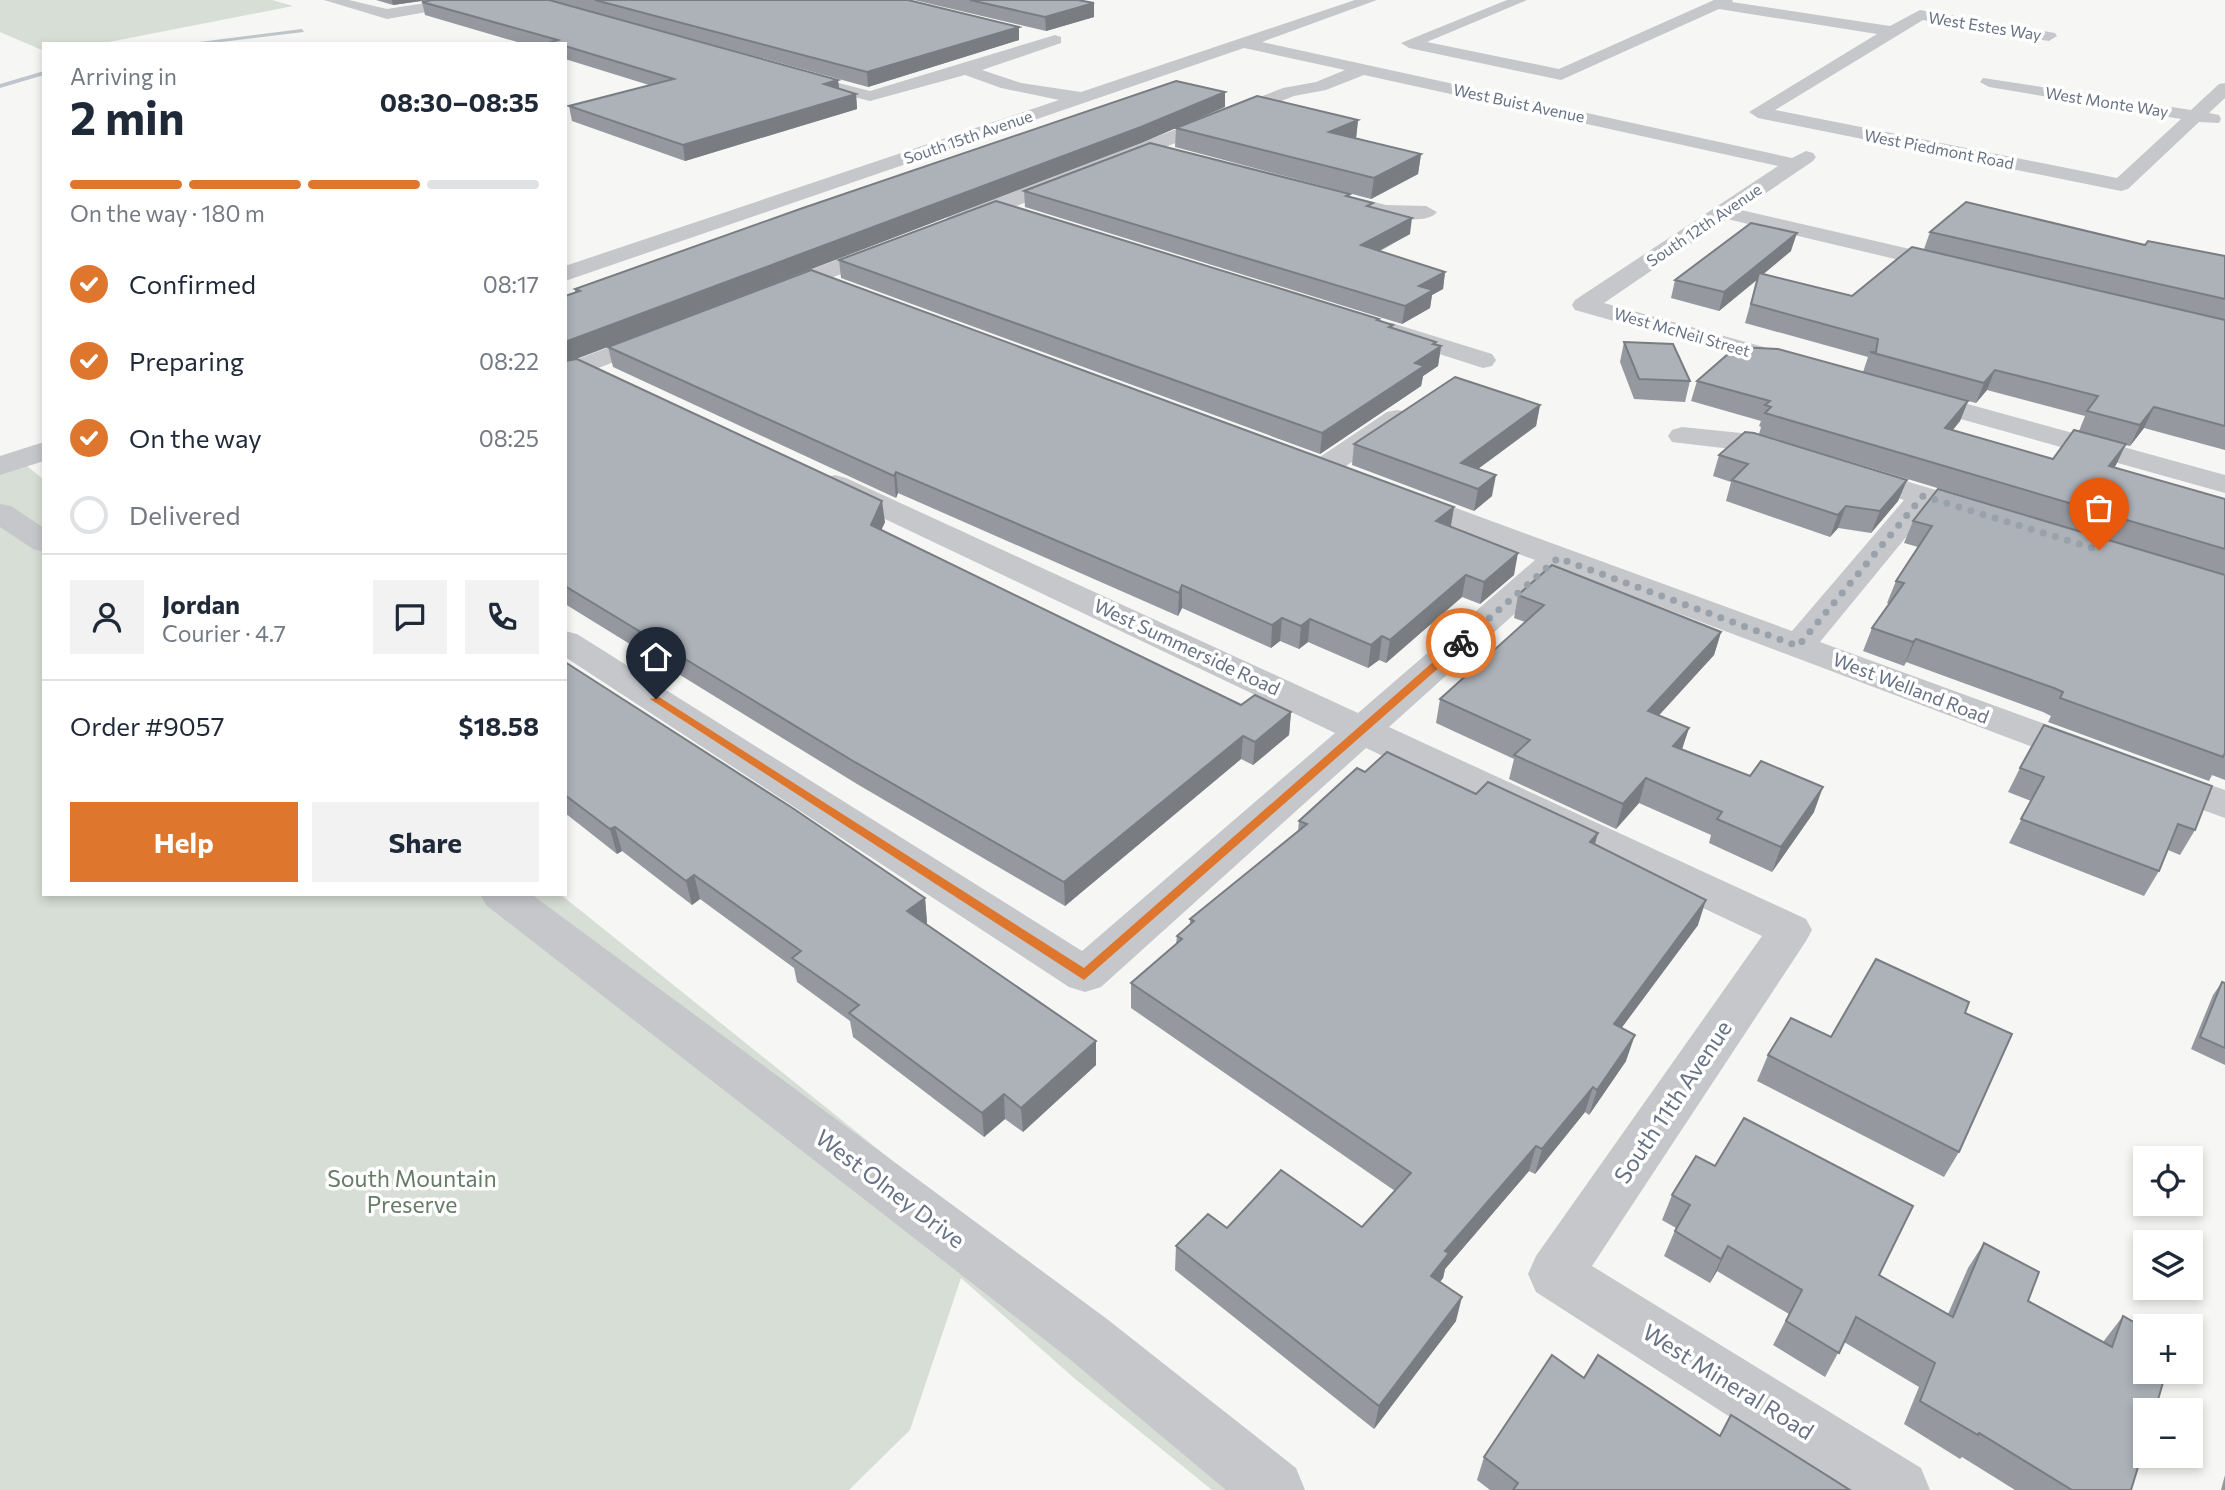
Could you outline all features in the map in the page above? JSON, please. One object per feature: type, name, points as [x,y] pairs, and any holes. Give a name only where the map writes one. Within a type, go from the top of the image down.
[{"type":"street","points":[[331,0],[387,14],[472,0]]},
{"type":"street","name":"South 15th Avenue","points":[[567,273],[1370,0]]},
{"type":"street","points":[[1520,0],[1409,43],[1560,75],[1723,2],[1889,31]]},
{"type":"street","name":"West Estes Way","points":[[1889,31],[1920,15],[2049,36],[2029,51]]},
{"type":"street","name":"West Piedmont Road","points":[[1889,31],[1758,112],[2121,185],[2195,116]]},
{"type":"street","points":[[789,75],[870,96],[967,69],[1055,40],[1032,34]]},
{"type":"street","name":"West Buist Avenue","points":[[1243,43],[1794,164]]},
{"type":"street","name":"West Monte Way","points":[[2009,67],[1989,82],[2225,121]]},
{"type":"street","points":[[967,69],[1083,98]]},
{"type":"street","points":[[933,231],[1273,99],[1320,86],[1364,69]]},
{"type":"street","points":[[1149,149],[1189,144],[1311,97],[1320,86]]},
{"type":"street","points":[[2195,116],[2225,88]]},
{"type":"street","points":[[1273,99],[1293,104]]},
{"type":"street","name":"South 12th Avenue","points":[[1584,305],[1824,145]]},
{"type":"street","points":[[1149,149],[1175,156]]},
{"type":"street","points":[[1320,194],[1386,211],[1426,212]]},
{"type":"street","points":[[995,208],[1035,220]]},
{"type":"street","points":[[1724,212],[1981,273]]},
{"type":"street","points":[[747,302],[908,240]]},
{"type":"street","points":[[810,277],[848,292]]},
{"type":"street","name":"West McNeil Street","points":[[1584,305],[1811,368]]},
{"type":"street","points":[[1364,323],[1483,360],[1460,376]]},
{"type":"street","points":[[574,370],[684,327]]},
{"type":"street","points":[[574,370],[620,384]]},
{"type":"street","points":[[1891,391],[2225,484]]},
{"type":"street","name":"West Welland Road","points":[[1414,407],[1309,464],[2225,805]]},
{"type":"street","points":[[1682,436],[1751,443],[2015,524]]},
{"type":"street","points":[[2,463],[42,452]]},
{"type":"street","name":"West Summerside Road","points":[[809,472],[1790,930]]},
{"type":"street","points":[[1798,646],[1923,496]]},
{"type":"street","points":[[0,513],[42,541]]},
{"type":"street","points":[[567,642],[1084,975],[1558,558]]},
{"type":"street","name":"West Olney Drive","points":[[504,896],[1087,1338],[1274,1490]]},
{"type":"street","name":"South 11th Avenue","points":[[1556,1274],[1790,930]]},
{"type":"street","name":"West Mineral Road","points":[[1556,1274],[1899,1490]]},
{"type":"green space","points":[[0,0],[272,0],[293,6],[109,42],[42,42],[42,50],[0,32]]},
{"type":"green space","name":"South Mountain Preserve","points":[[15,456],[42,478],[42,896],[562,896],[1303,1490],[1212,1490],[1074,1378],[961,1278],[910,1430],[849,1490],[0,1490],[0,461]]},
{"type":"building","points":[[549,0],[838,80],[824,84],[856,94],[683,145],[569,106],[674,79],[567,47],[567,42],[551,42],[558,40],[422,2]]},
{"type":"building","points":[[595,0],[908,0],[1019,27],[867,72]]},
{"type":"building","points":[[970,0],[1078,0],[1094,3],[1045,17]]},
{"type":"building","points":[[1176,81],[1225,92],[1141,127],[567,341],[567,295],[580,291],[575,289]]},
{"type":"building","points":[[1257,96],[1358,120],[1329,132],[1421,154],[1374,178],[1176,128]]},
{"type":"building","points":[[1150,143],[1350,194],[1346,196],[1373,203],[1367,206],[1412,218],[1361,245],[1445,272],[1419,286],[1433,290],[1405,306],[1024,191]]},
{"type":"building","points":[[996,201],[1379,319],[1377,320],[1393,325],[1389,327],[1441,346],[1415,363],[1424,366],[1322,433],[839,260]]},
{"type":"building","points":[[1966,202],[2145,245],[2148,241],[2225,256],[2225,299],[1930,232]]},
{"type":"building","points":[[1751,223],[1797,233],[1724,292],[1675,280]]},
{"type":"building","points":[[1912,247],[2225,320],[2225,426],[2154,407],[2140,425],[2087,411],[2098,396],[1995,370],[1984,383],[1870,352],[1876,352],[1878,339],[1751,304],[1759,273],[1852,296]]},
{"type":"building","points":[[811,270],[1454,507],[1436,521],[1518,553],[1484,582],[1466,575],[1390,640],[1382,636],[1371,645],[1310,619],[1301,626],[1282,618],[1272,625],[1182,585],[1179,593],[896,472],[894,476],[608,347]]},
{"type":"building","points":[[1624,342],[1673,344],[1690,381],[1639,379]]},
{"type":"building","points":[[1736,347],[1778,349],[1968,401],[1945,428],[2053,459],[2074,430],[2126,444],[2109,466],[2225,499],[2225,549],[1765,413],[1771,407],[1765,405],[1770,401],[1697,381]]},
{"type":"building","points":[[577,359],[882,501],[871,525],[1241,705],[1255,695],[1291,712],[1255,742],[1243,736],[1064,882],[853,761],[567,587],[567,361]]},
{"type":"building","points":[[1455,377],[1540,405],[1461,463],[1496,475],[1478,489],[1354,444]]},
{"type":"building","points":[[1745,432],[1907,480],[1880,511],[1846,506],[1838,515],[1732,480],[1748,464],[1719,455]]},
{"type":"building","points":[[1938,489],[2225,575],[2223,757],[2060,698],[2063,692],[2054,688],[1916,639],[1913,642],[1872,628],[1904,583],[1896,581],[1932,526],[1913,521]]},
{"type":"building","points":[[1552,565],[1721,632],[1648,711],[1689,728],[1673,746],[1750,776],[1761,761],[1823,787],[1781,847],[1717,819],[1722,812],[1646,778],[1623,804],[1514,755],[1530,740],[1440,699],[1544,605],[1518,595]]},
{"type":"building","points":[[567,663],[794,809],[925,898],[907,911],[1096,1041],[1021,1108],[1004,1094],[982,1113],[849,1013],[859,1005],[792,958],[801,951],[694,875],[686,881],[615,827],[610,829],[567,797]]},
{"type":"building","points":[[2044,725],[2212,786],[2195,830],[2178,824],[2159,871],[2021,819],[2044,777],[2020,768]]},
{"type":"building","points":[[1387,752],[1476,794],[1488,782],[1598,833],[1590,842],[1706,900],[1614,1024],[1635,1035],[1597,1090],[1593,1087],[1542,1149],[1536,1146],[1445,1251],[1449,1253],[1431,1276],[1462,1297],[1379,1406],[1176,1246],[1208,1214],[1227,1228],[1281,1170],[1362,1227],[1411,1173],[1131,983],[1182,939],[1177,936],[1194,921],[1190,919],[1307,824],[1299,821],[1357,768],[1365,772]]},
{"type":"building","points":[[1876,959],[1969,1002],[1965,1013],[2012,1034],[1959,1152],[1768,1055],[1791,1018],[1831,1037]]},
{"type":"building","points":[[2222,982],[2225,983],[2225,1048],[2200,1037]]},
{"type":"building","points":[[1744,1118],[1913,1206],[1879,1275],[1953,1317],[1984,1243],[2039,1272],[2028,1301],[2112,1347],[2123,1316],[2133,1322],[2133,1384],[2163,1384],[2158,1398],[2133,1398],[2133,1468],[2138,1468],[2131,1490],[2072,1490],[1979,1433],[1978,1435],[1920,1401],[1935,1363],[1856,1317],[1839,1353],[1786,1321],[1802,1290],[1728,1246],[1721,1259],[1675,1231],[1690,1205],[1672,1195],[1696,1156],[1715,1166]]},
{"type":"building","points":[[1552,1355],[1584,1378],[1598,1355],[1720,1436],[1731,1415],[1850,1490],[1513,1490],[1518,1483],[1484,1457]]},
{"type":"waterway","points":[[205,42],[302,31]]},
{"type":"waterway","points":[[0,86],[42,74]]},
{"type":"way so far","points":[[1461,643],[1558,558],[1798,646],[1923,496],[2099,550]]},
{"type":"route","points":[[656,699],[1084,975],[1461,643]]}]
